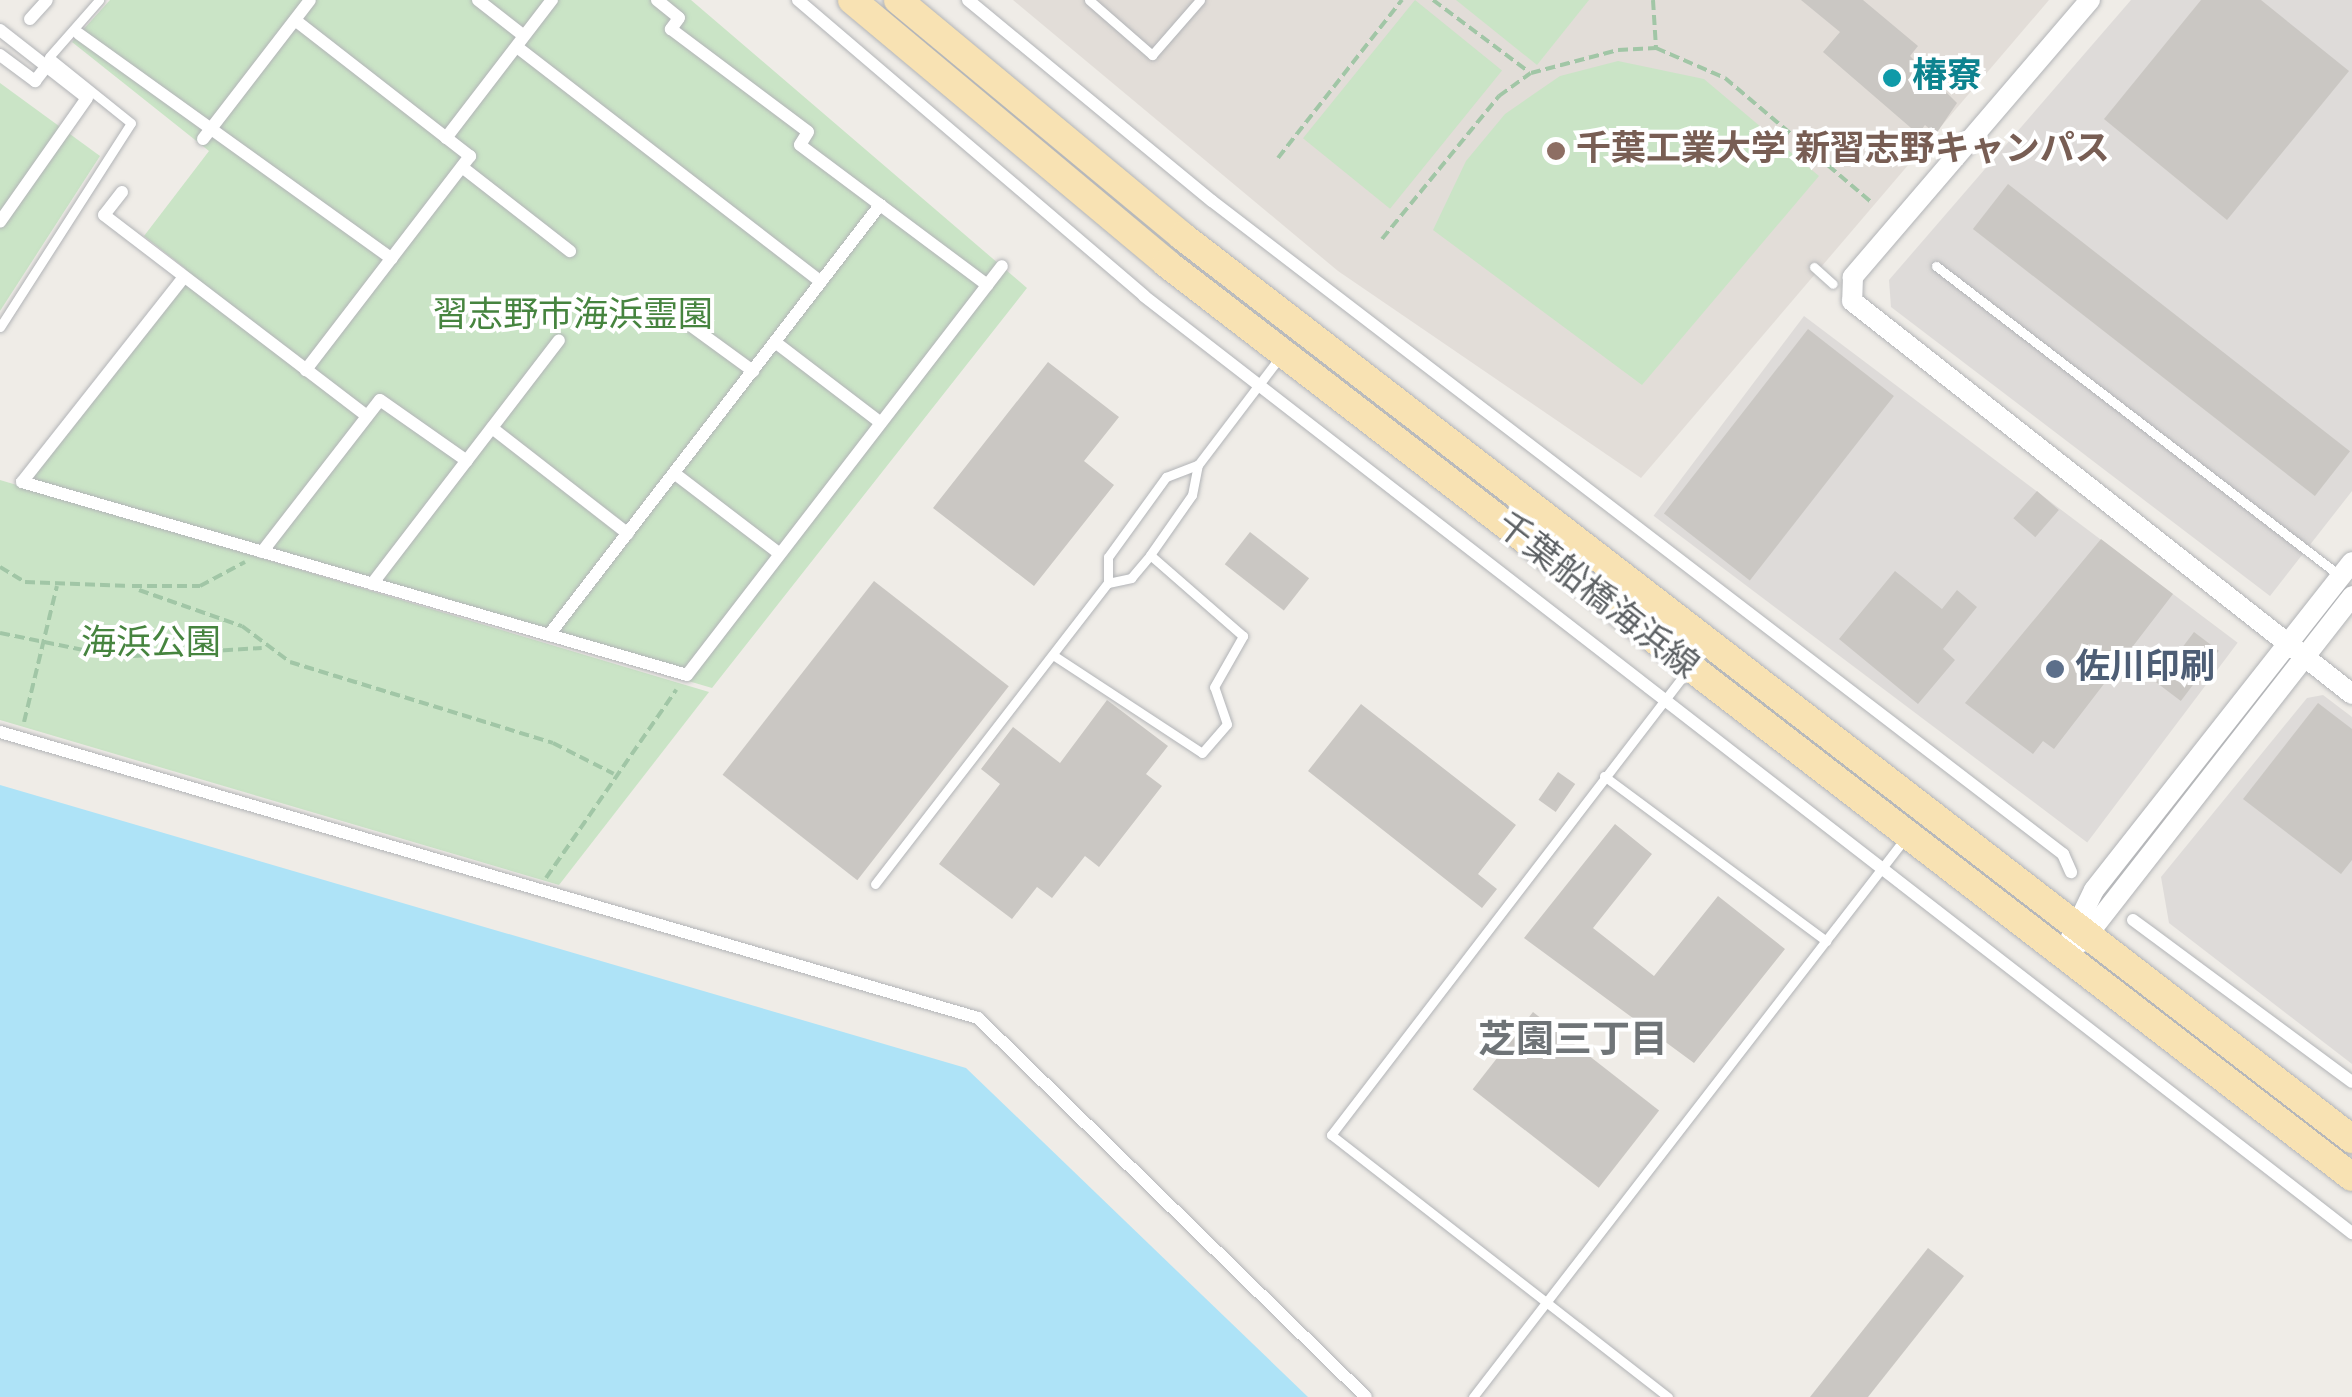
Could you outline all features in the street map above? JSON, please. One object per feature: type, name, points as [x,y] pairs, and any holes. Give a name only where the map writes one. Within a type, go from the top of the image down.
[{"type":"main road","name":"千葉船橋海浜線","points":[[852,0],[1282,353],[2352,1177]]},
{"type":"main road","name":"千葉船橋海浜線","points":[[898,0],[1167,224],[2352,1139]]},
{"type":"street","points":[[30,19],[46,0]]},
{"type":"street","points":[[478,0],[520,42],[821,282]]},
{"type":"street","points":[[446,138],[552,0]]},
{"type":"street","points":[[657,0],[679,18],[671,29],[808,132],[800,145],[987,286]]},
{"type":"street","points":[[798,0],[1260,385],[1661,704],[1886,868],[2352,1233]]},
{"type":"street","points":[[968,0],[1212,201],[2062,854],[2071,872]]},
{"type":"street","points":[[2090,0],[1854,277],[1852,301],[2352,694]]},
{"type":"street","points":[[207,134],[295,20],[303,2]]},
{"type":"street","points":[[295,20],[470,156],[306,370]]},
{"type":"street","points":[[0,30],[87,98],[0,222]]},
{"type":"street","points":[[80,34],[207,134],[392,259]]},
{"type":"street","points":[[0,54],[35,81],[41,64]]},
{"type":"street","points":[[462,168],[570,251]]},
{"type":"street","points":[[122,192],[104,215],[367,416]]},
{"type":"street","points":[[550,635],[880,205]]},
{"type":"street","points":[[184,277],[22,482],[687,675],[1002,266]]},
{"type":"street","points":[[683,320],[752,371]]},
{"type":"street","points":[[372,584],[560,340]]},
{"type":"street","points":[[775,342],[881,423]]},
{"type":"street","points":[[262,552],[380,400],[467,460]]},
{"type":"street","points":[[492,428],[628,534]]},
{"type":"street","points":[[674,473],[780,554]]},
{"type":"street","points":[[2063,954],[2296,651],[2346,569]]},
{"type":"street","points":[[2296,651],[2352,596]]},
{"type":"street","points":[[0,732],[978,1018],[1366,1397]]},
{"type":"street","points":[[2133,920],[2352,1082]]},
{"type":"lane","points":[[0,327],[131,122],[49,58],[99,0]]},
{"type":"lane","points":[[1089,0],[1152,55],[1200,0]]},
{"type":"lane","points":[[1936,266],[2346,569]]},
{"type":"lane","points":[[1814,268],[1833,284]]},
{"type":"lane","points":[[1108,583],[1131,578],[1150,555],[1192,495],[1198,465],[1282,353]]},
{"type":"lane","points":[[875,884],[1108,583],[1108,557],[1166,477],[1198,465]]},
{"type":"lane","points":[[1053,655],[1202,753],[1227,724],[1214,686],[1243,636],[1150,555]]},
{"type":"lane","points":[[1668,1397],[1331,1134],[1688,669]]},
{"type":"lane","points":[[1604,776],[1826,941]]},
{"type":"lane","points":[[1473,1397],[1886,868],[1906,837]]},
{"type":"path","points":[[1278,158],[1402,0]]},
{"type":"path","points":[[1433,0],[1531,74]]},
{"type":"path","points":[[1653,0],[1656,48]]},
{"type":"path","points":[[1382,239],[1499,96],[1531,74],[1656,48],[1725,78],[1871,202]]},
{"type":"path","points":[[0,567],[58,586],[182,590],[246,561],[265,567]]},
{"type":"path","points":[[19,738],[58,586]]},
{"type":"path","points":[[132,586],[242,626],[263,648]]},
{"type":"path","points":[[0,633],[118,657],[263,648],[554,743],[614,774]]},
{"type":"path","points":[[538,890],[614,774],[677,690],[658,684]]},
{"type":"shaded area","name":"千葉工業大学 新習志野キャンパス","points":[[1013,0],[2049,0],[1641,478],[1338,271]]},
{"type":"shaded area","points":[[2131,0],[2352,0],[2352,491],[2270,596],[1891,307],[1889,280]]},
{"type":"shaded area","points":[[1804,316],[2238,643],[2087,842],[1654,516]]},
{"type":"shaded area","points":[[2323,695],[2352,717],[2352,1064],[2169,923],[2161,877],[2307,698]]},
{"type":"green space","name":"習志野市海浜霊園","points":[[110,0],[691,0],[1027,288],[712,688],[18,483],[186,269],[144,236],[209,151],[72,42]]},
{"type":"green space","points":[[1415,0],[1502,70],[1390,209],[1303,138]]},
{"type":"green space","points":[[1456,0],[1589,0],[1537,65]]},
{"type":"green space","points":[[1618,61],[1704,79],[1819,176],[1642,385],[1433,230],[1466,161],[1505,114],[1560,76]]},
{"type":"green space","points":[[0,83],[100,156],[0,311]]},
{"type":"green space","name":"海浜公園","points":[[0,480],[709,692],[559,885],[0,720]]},
{"type":"water","points":[[0,785],[966,1068],[1308,1397],[0,1397]]},
{"type":"building","name":"椿寮","points":[[1801,0],[1863,0],[1918,46],[1910,56],[1957,103],[1936,134],[1925,125],[1918,134],[1823,52],[1840,32]]},
{"type":"building","points":[[2201,0],[2261,0],[2349,71],[2227,220],[2104,119]]},
{"type":"building","points":[[2008,184],[2350,451],[2315,496],[1973,229]]},
{"type":"building","points":[[1808,329],[1894,396],[1750,581],[1664,513]]},
{"type":"building","points":[[1048,362],[1119,417],[1084,461],[1114,485],[1034,586],[933,508]]},
{"type":"building","points":[[2037,491],[2059,510],[2035,537],[2013,518]]},
{"type":"building","points":[[1250,532],[1309,578],[1284,610],[1225,564]]},
{"type":"building","points":[[2101,539],[2173,594],[2054,749],[2043,741],[2033,754],[1965,703]]},
{"type":"building","points":[[1895,571],[1942,609],[1957,590],[1977,607],[1943,649],[1955,660],[1918,704],[1839,639]]},
{"type":"building","points":[[874,581],[1009,686],[857,880],[723,775]]},
{"type":"building","points":[[2194,632],[2219,651],[2181,701],[2156,682]]},
{"type":"building","points":[[1107,700],[1168,746],[1146,774],[1162,786],[1099,867],[1085,856],[1052,898],[1037,887],[1012,919],[939,864],[1000,784],[981,769],[1013,727],[1060,763]]},
{"type":"building","points":[[2318,703],[2352,729],[2352,860],[2341,874],[2243,799]]},
{"type":"building","points":[[1361,704],[1516,825],[1478,874],[1497,889],[1482,908],[1308,771]]},
{"type":"building","points":[[1558,772],[1575,784],[1556,812],[1538,800]]},
{"type":"building","points":[[1615,824],[1652,854],[1593,928],[1654,976],[1718,896],[1785,949],[1694,1063],[1524,938]]},
{"type":"building","points":[[1533,1012],[1659,1111],[1599,1188],[1473,1089]]},
{"type":"building","points":[[1928,1248],[1964,1276],[1868,1397],[1810,1397]]},
{"type":"place","name":"椿寮","points":[[1892,78]]},
{"type":"place","name":"千葉工業大学 新習志野キャンパス","points":[[1556,151]]},
{"type":"place","name":"佐川印刷","points":[[2055,669]]},
{"type":"district","name":"芝園三丁目","points":[[1573,1043]]}]
